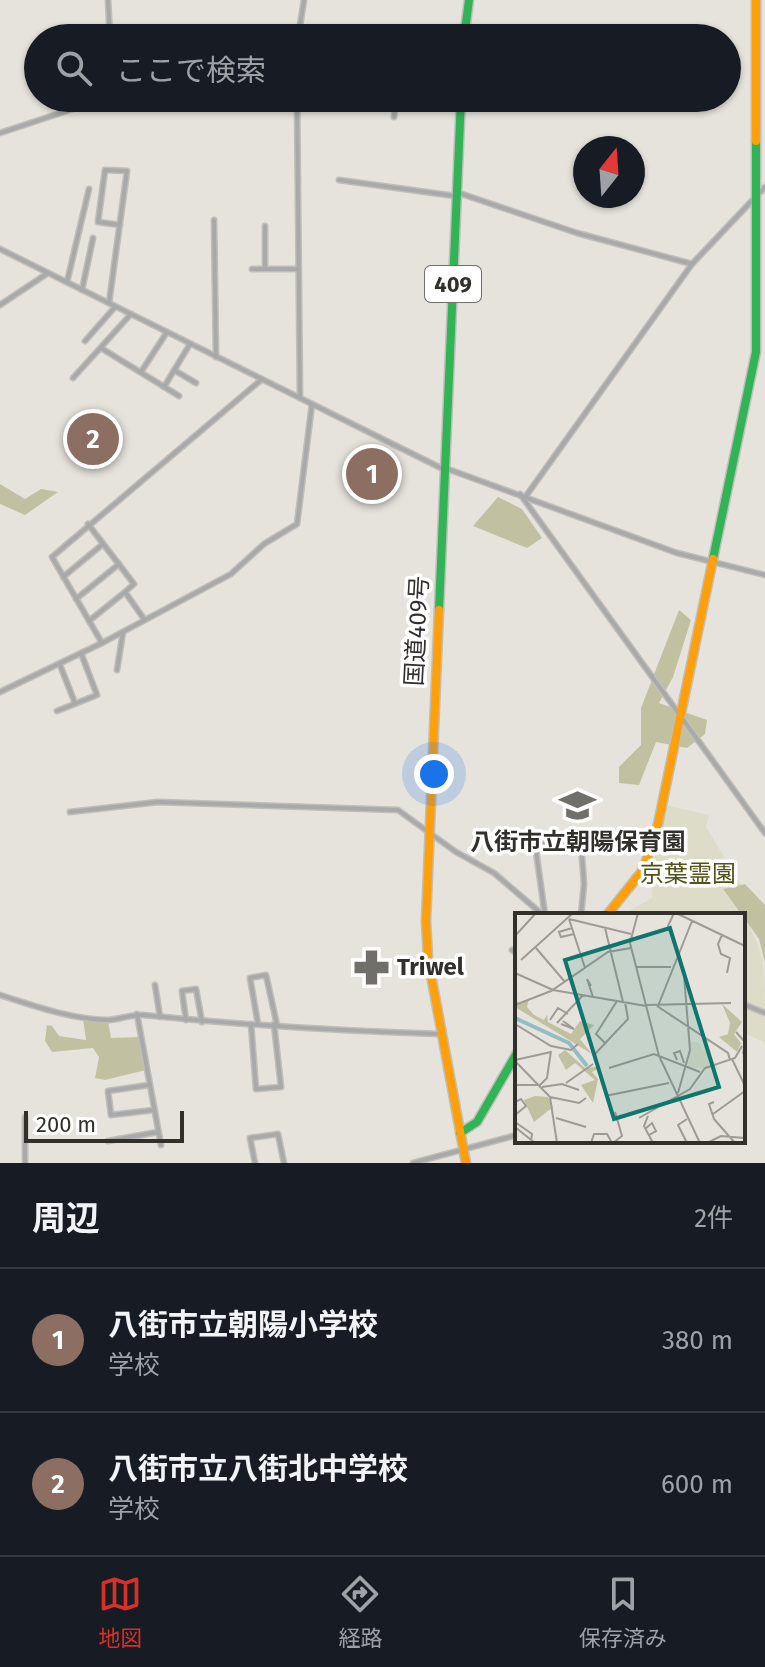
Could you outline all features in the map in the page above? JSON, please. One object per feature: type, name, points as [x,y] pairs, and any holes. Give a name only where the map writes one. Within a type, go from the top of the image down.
[{"type":"main road","points":[[466,24],[469,0]]},
{"type":"main road","points":[[609,913],[649,860],[682,718],[756,352],[756,0]]},
{"type":"main road","name":"国道409号","points":[[460,112],[427,833],[426,949],[466,1163]]},
{"type":"main road","points":[[460,1133],[477,1122],[515,1056]]},
{"type":"street","points":[[108,0],[109,24]]},
{"type":"street","points":[[300,24],[304,0]]},
{"type":"street","points":[[0,133],[64,112]]},
{"type":"street","points":[[297,112],[300,398]]},
{"type":"street","points":[[394,117],[395,112]]},
{"type":"street","points":[[109,303],[120,225],[127,171],[105,170],[98,222],[120,225]]},
{"type":"street","points":[[339,180],[457,194],[577,233],[692,264]]},
{"type":"street","points":[[523,495],[692,264],[765,187]]},
{"type":"street","points":[[67,282],[89,189]]},
{"type":"street","points":[[214,220],[216,357]]},
{"type":"street","points":[[265,226],[265,269]]},
{"type":"street","points":[[82,290],[93,238]]},
{"type":"street","points":[[0,249],[445,469],[711,564],[765,575]]},
{"type":"street","points":[[252,269],[298,269]]},
{"type":"street","points":[[0,305],[48,273]]},
{"type":"street","points":[[85,341],[116,306]]},
{"type":"street","points":[[73,378],[131,314]]},
{"type":"street","points":[[141,372],[167,332]]},
{"type":"street","points":[[164,387],[190,344]]},
{"type":"street","points":[[101,348],[179,396]]},
{"type":"street","points":[[174,370],[196,383]]},
{"type":"street","points":[[102,643],[52,557],[261,379]]},
{"type":"street","points":[[0,692],[102,643],[231,574],[264,544],[297,524],[312,404]]},
{"type":"street","points":[[523,495],[765,833]]},
{"type":"street","points":[[88,524],[134,584],[89,621]]},
{"type":"street","points":[[63,577],[103,544]]},
{"type":"street","points":[[76,599],[119,564]]},
{"type":"street","points":[[125,592],[144,619]]},
{"type":"street","points":[[117,670],[123,632]]},
{"type":"street","points":[[57,711],[97,695],[81,653]]},
{"type":"street","points":[[59,664],[75,703]]},
{"type":"street","points":[[70,812],[158,802],[398,810],[427,833],[494,873],[542,913]]},
{"type":"street","points":[[544,913],[535,844],[581,844],[584,884],[581,913]]},
{"type":"street","points":[[251,1024],[256,1089],[281,1087],[276,1025],[266,975],[250,978],[258,1024]]},
{"type":"street","points":[[155,985],[160,1017]]},
{"type":"street","points":[[186,1020],[182,991],[196,989],[202,1022]]},
{"type":"street","points":[[0,995],[82,1017],[110,1020],[137,1014],[202,1022],[276,1025],[295,1030],[441,1034]]},
{"type":"street","points":[[745,1005],[765,1013]]},
{"type":"street","points":[[137,1014],[161,1145]]},
{"type":"street","points":[[150,1085],[108,1091],[111,1115],[154,1110]]},
{"type":"street","points":[[25,1117],[25,1163]]},
{"type":"street","points":[[108,1141],[158,1132]]},
{"type":"street","points":[[255,1163],[250,1138],[278,1134],[284,1163]]},
{"type":"street","points":[[413,1163],[464,1152],[515,1136]]},
{"type":"green space","points":[[0,484],[25,499],[41,489],[58,492],[25,515],[0,504]]},
{"type":"green space","points":[[498,497],[522,509],[542,538],[527,548],[473,526]]},
{"type":"green space","points":[[679,610],[691,620],[673,677],[659,703],[707,720],[705,734],[687,748],[656,742],[639,785],[619,783],[619,767],[641,745],[641,708]]},
{"type":"green space","name":"京葉霊園","points":[[665,805],[709,815],[706,827],[741,885],[723,890],[740,913],[626,913],[652,898],[650,870]]},
{"type":"green space","points":[[745,884],[765,905],[765,963],[759,939],[745,920],[745,913],[740,913],[723,889]]},
{"type":"green space","name":"京葉霊園","points":[[745,920],[760,951],[765,1011],[745,1002]]},
{"type":"green space","points":[[745,1006],[765,1015],[765,1043],[745,1033]]},
{"type":"green space","points":[[83,1019],[108,1021],[111,1038],[140,1037],[146,1070],[105,1080],[95,1078],[99,1057],[93,1048],[52,1052],[45,1041],[47,1025],[52,1026],[59,1036],[86,1040]]},
{"type":"traffic: fast","points":[[466,24],[469,0]]},
{"type":"traffic: fast","points":[[439,610],[460,112]]},
{"type":"traffic: fast","points":[[713,559],[756,352],[756,141]]},
{"type":"traffic: fast","points":[[460,1133],[477,1122],[515,1056]]},
{"type":"traffic: slow","points":[[756,0],[756,141]]},
{"type":"traffic: slow","points":[[609,913],[643,870],[657,829],[713,559]]},
{"type":"traffic: slow","points":[[439,610],[426,921],[428,959],[466,1163]]},
{"type":"place","name":"八街市立八街北中学校","points":[[93,439]]},
{"type":"place","name":"八街市立朝陽小学校","points":[[372,474]]},
{"type":"place","name":"八街市立朝陽保育園","points":[[578,805]]},
{"type":"place","name":"Triwel","points":[[371,967]]}]
